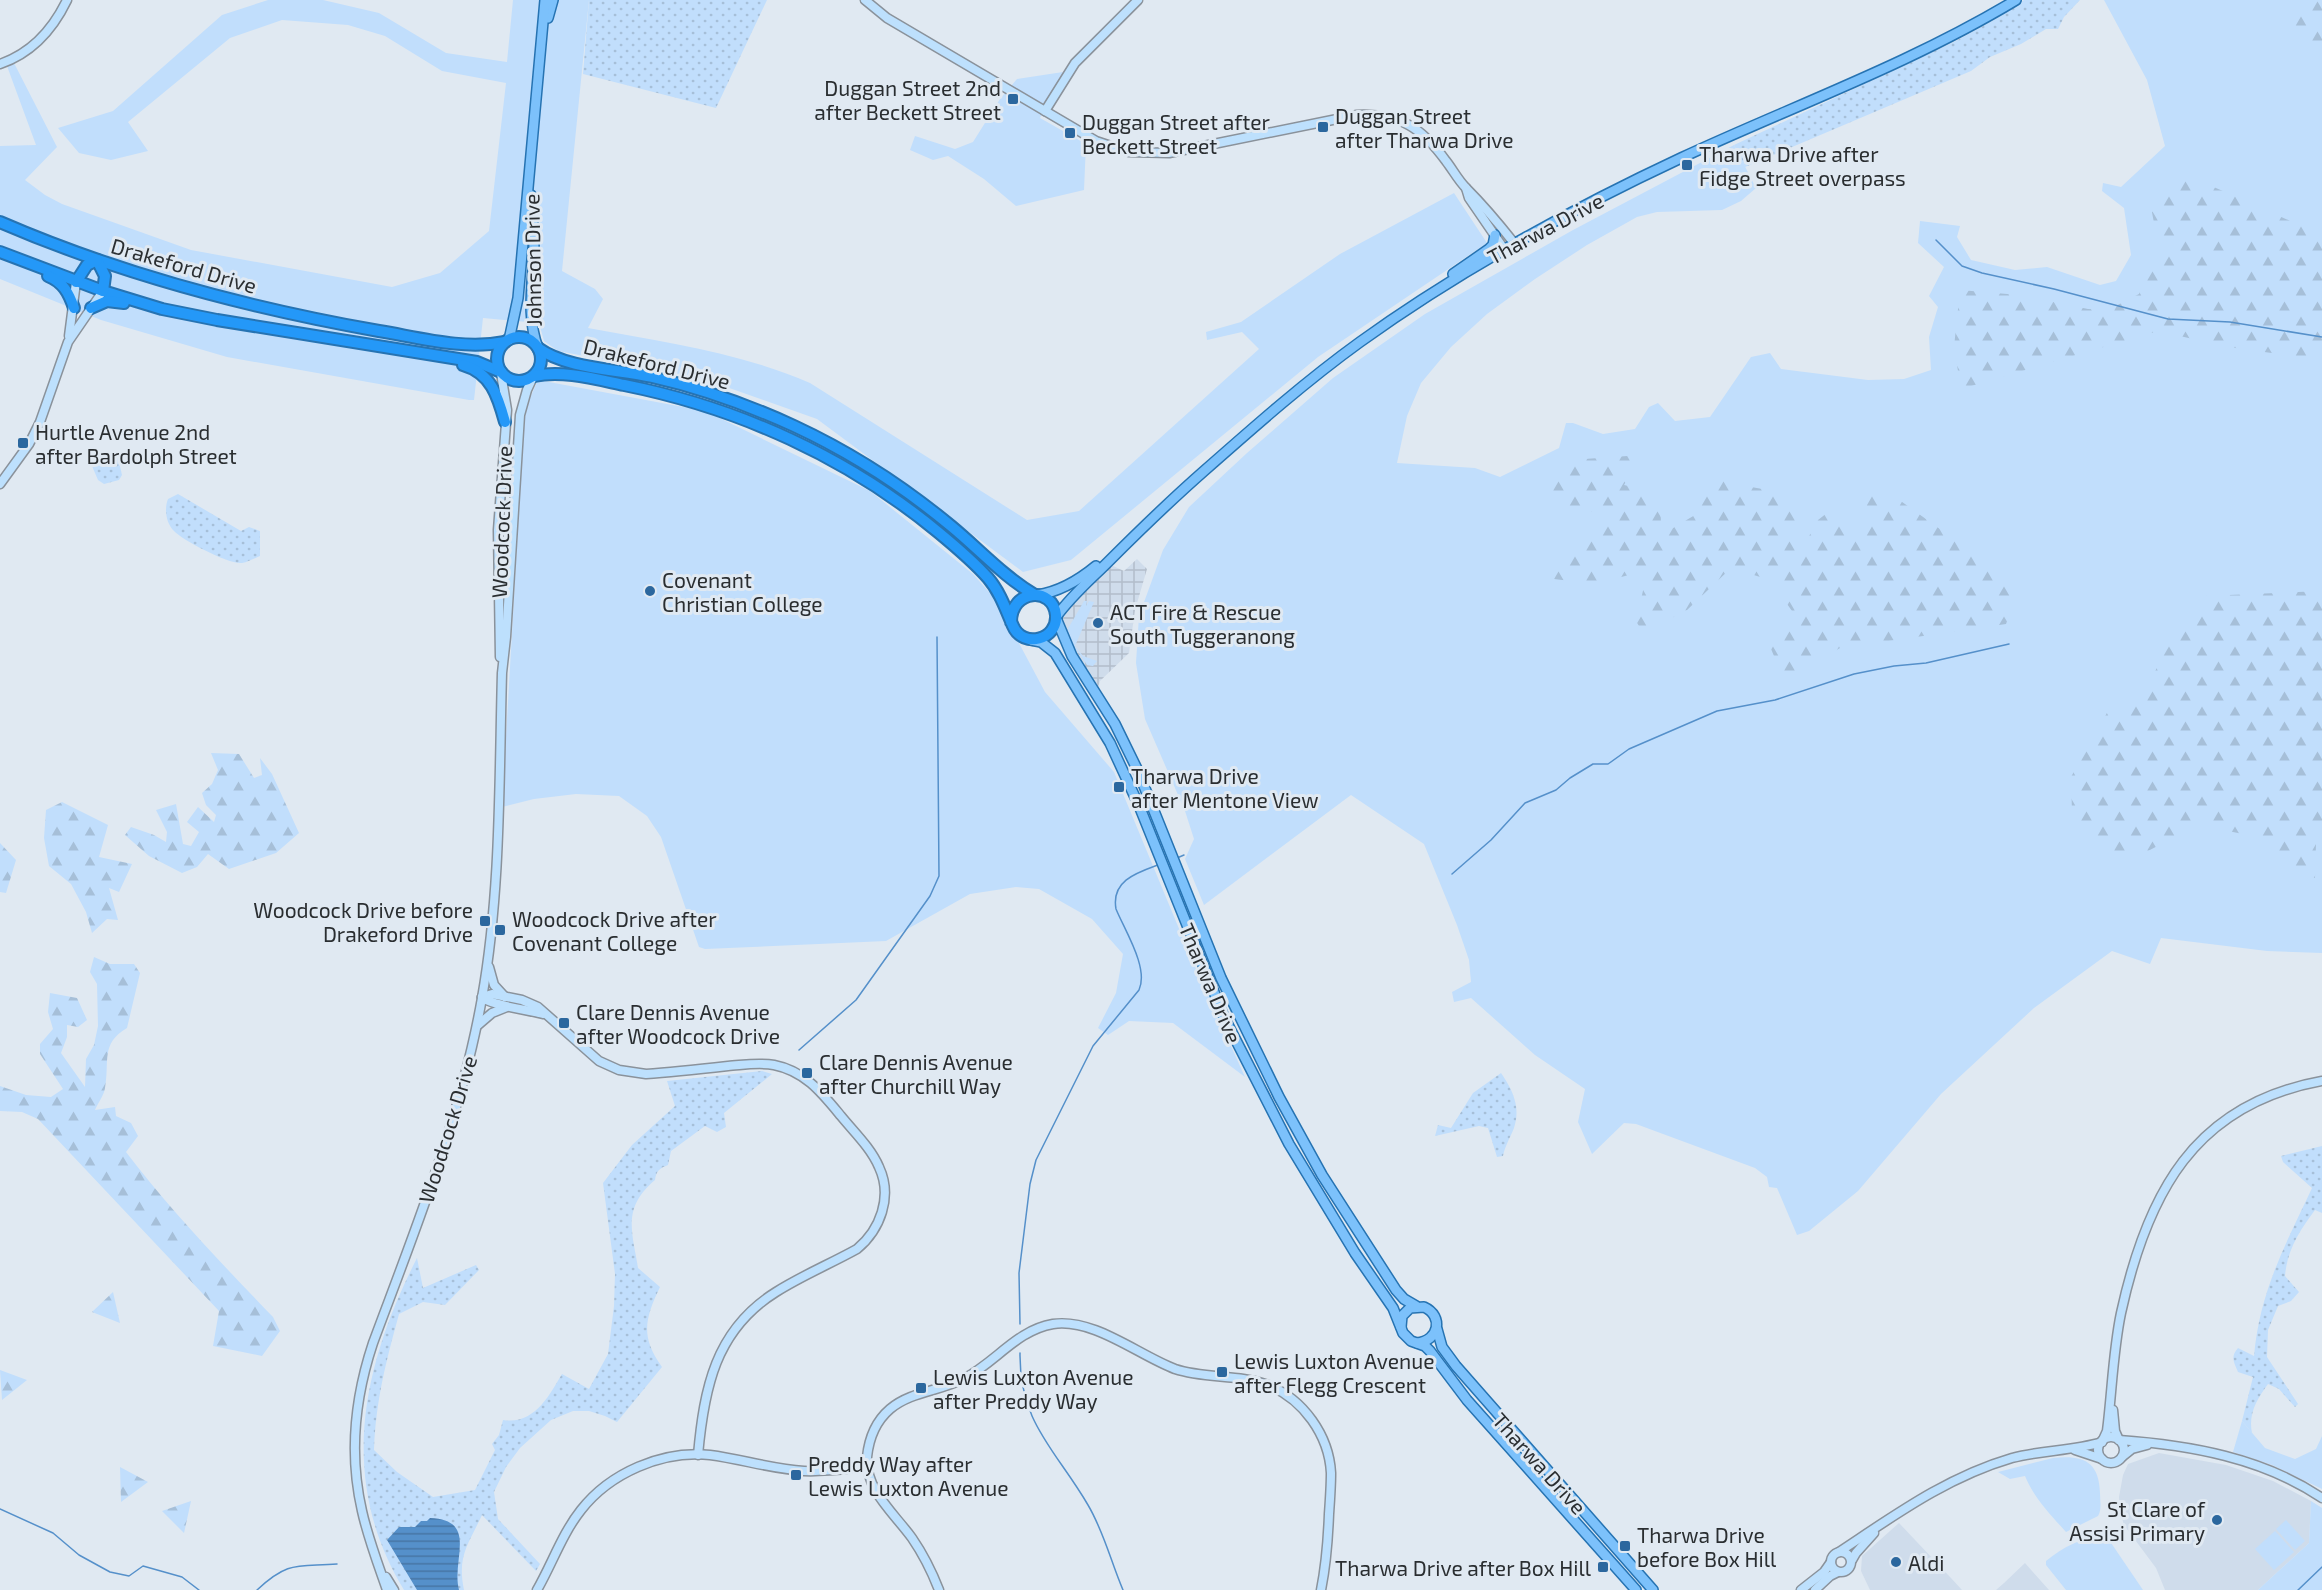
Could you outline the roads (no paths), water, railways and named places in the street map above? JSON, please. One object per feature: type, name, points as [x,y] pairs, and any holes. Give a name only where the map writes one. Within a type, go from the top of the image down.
[{"type":"highway","name":"Drakeford Drive","points":[[0,222],[97,260],[228,300],[315,320],[467,346],[507,341]]},
{"type":"highway","name":"Drakeford Drive","points":[[0,252],[76,282],[162,309],[477,362],[501,372]]},
{"type":"highway","points":[[17,259],[25,267],[57,280],[66,289],[74,308]]},
{"type":"highway","points":[[76,282],[87,265],[97,260],[105,276],[103,291]]},
{"type":"highway","points":[[91,308],[99,303],[114,301],[146,309],[162,309]]},
{"type":"highway","points":[[519,337],[527,339],[538,348],[541,360],[533,376],[516,381],[510,380],[501,372],[497,358],[499,351],[507,341],[519,337]]},
{"type":"highway","name":"Drakeford Drive","points":[[538,348],[562,361],[668,381],[759,411],[813,435],[866,464],[899,486],[953,527],[1005,575],[1036,595]]},
{"type":"highway","points":[[445,357],[451,363],[473,369],[488,380],[498,397],[505,422]]},
{"type":"highway","name":"Drakeford Drive","points":[[533,376],[552,373],[647,390],[720,410],[810,448],[862,477],[944,537],[989,579],[1002,599],[1011,622]]},
{"type":"highway","points":[[1036,595],[1051,602],[1056,617],[1051,632],[1045,637],[1031,640],[1018,634],[1011,622],[1011,615],[1017,603],[1028,596],[1036,595]]},
{"type":"main road","name":"Johnson Drive","points":[[507,341],[518,298],[544,32],[545,0]]},
{"type":"main road","name":"Johnson Drive","points":[[544,32],[553,0]]},
{"type":"main road","name":"Tharwa Drive","points":[[1416,1306],[1404,1299],[1396,1290],[1350,1219],[1279,1097],[1221,978],[1132,758],[1096,692],[1072,656],[1056,617],[1069,599],[1127,542],[1265,416],[1360,342],[1445,286],[1514,243],[1630,183],[1912,56],[1977,24],[2016,0]]},
{"type":"main road","name":"Johnson Drive","points":[[530,171],[534,250],[530,312],[532,331],[538,348]]},
{"type":"main road","points":[[1445,286],[1454,274],[1489,249],[1495,235]]},
{"type":"main road","name":"Tharwa Drive","points":[[1036,595],[1047,594],[1081,578],[1127,542]]},
{"type":"main road","name":"Tharwa Drive","points":[[1031,640],[1041,642],[1055,653],[1092,712],[1129,782],[1210,985],[1259,1088],[1321,1199],[1393,1308],[1401,1327]]},
{"type":"main road","points":[[1416,1306],[1424,1307],[1433,1313],[1437,1329],[1430,1339],[1417,1343],[1406,1338],[1401,1327],[1406,1312],[1416,1306]]},
{"type":"main road","name":"Tharwa Drive","points":[[1437,1329],[1442,1347],[1456,1366],[1653,1590]]},
{"type":"main road","name":"Tharwa Drive","points":[[1417,1343],[1430,1351],[1467,1400],[1636,1590]]},
{"type":"street","points":[[0,64],[16,57],[42,38],[53,26],[67,0]]},
{"type":"street","points":[[865,0],[887,18],[1045,111],[1107,146],[1129,152],[1150,154],[1178,152],[1358,115],[1389,116],[1405,122],[1428,138],[1466,188],[1476,196],[1514,243]]},
{"type":"street","points":[[1045,111],[1075,63],[1138,0]]},
{"type":"street","points":[[1466,188],[1469,198],[1504,249]]},
{"type":"street","points":[[0,484],[16,464],[40,422],[68,342],[76,282]]},
{"type":"street","points":[[68,342],[103,291]]},
{"type":"street","name":"Woodcock Drive","points":[[387,1590],[361,1509],[355,1465],[355,1436],[364,1372],[438,1167],[461,1090],[488,961],[493,921],[496,860],[502,673],[498,530],[507,399],[501,372]]},
{"type":"street","name":"Woodcock Drive","points":[[502,673],[520,415],[526,390],[533,376]]},
{"type":"street","points":[[488,961],[494,985],[505,998]]},
{"type":"street","points":[[482,997],[492,994],[522,1000],[538,1007],[599,1061],[619,1070],[646,1074],[761,1063],[786,1068],[805,1078],[820,1090],[869,1151],[880,1170],[884,1205],[876,1227],[864,1243],[856,1250],[767,1298],[737,1327],[724,1345],[714,1365],[705,1395],[698,1455]]},
{"type":"street","points":[[482,997],[489,1003],[511,1006],[549,1017]]},
{"type":"street","points":[[476,1027],[492,1012],[511,1006]]},
{"type":"street","points":[[2102,1459],[2099,1450],[2107,1431],[2121,1314],[2130,1276],[2151,1217],[2173,1173],[2202,1138],[2239,1110],[2279,1091],[2322,1080]]},
{"type":"street","points":[[939,1590],[917,1546],[874,1489],[867,1467],[868,1446],[875,1428],[881,1418],[895,1406],[967,1377],[1034,1329],[1053,1324],[1079,1325],[1174,1368],[1200,1375],[1255,1381],[1281,1392],[1304,1410],[1323,1438],[1331,1472],[1328,1547],[1321,1590]]},
{"type":"street","points":[[2112,1395],[2115,1431],[2124,1447],[2122,1457]]},
{"type":"street","points":[[1802,1590],[1824,1572],[1833,1556],[1922,1497],[1967,1474],[2033,1453],[2088,1446],[2108,1438],[2201,1450],[2244,1461],[2291,1479],[2322,1498]]},
{"type":"street","points":[[2066,1449],[2088,1453],[2111,1463],[2119,1461],[2132,1449],[2154,1444]]},
{"type":"street","points":[[537,1590],[566,1532],[582,1509],[595,1495],[625,1473],[642,1465],[662,1459],[698,1455],[803,1471],[867,1467]]},
{"type":"street","points":[[1815,1590],[1830,1576],[1849,1570],[1856,1553],[1885,1522]]},
{"type":"street","points":[[1839,1552],[1847,1554],[1852,1560]]},
{"type":"street","points":[[1831,1562],[1832,1567],[1838,1572]]},
{"type":"street","name":"Woodcock Drive","points":[[382,1572],[394,1590]]},
{"type":"water","points":[[430,1518],[445,1520],[454,1526],[459,1534],[457,1578],[459,1590],[417,1590],[387,1540],[399,1527],[415,1527],[421,1521],[427,1521]]},
{"type":"waterway","points":[[1936,240],[1962,266],[1982,273],[2168,319],[2230,322],[2322,337]]},
{"type":"waterway","points":[[799,1050],[856,1000],[930,896],[939,876],[937,637]]},
{"type":"waterway","points":[[1452,874],[1491,840],[1525,803],[1556,790],[1593,764],[1608,764],[1629,749],[1717,711],[1775,700],[1854,674],[1894,666],[1926,663],[2009,644]]},
{"type":"waterway","points":[[1177,858],[1184,855]]},
{"type":"waterway","points":[[1020,1324],[1019,1273],[1030,1184],[1036,1160],[1093,1046],[1139,990],[1141,971],[1130,938],[1116,909],[1115,899],[1117,891],[1127,880],[1141,871],[1158,865]]},
{"type":"waterway","points":[[1020,1353],[1021,1377],[1033,1417],[1042,1435],[1094,1515],[1123,1590]]},
{"type":"waterway","points":[[0,1509],[53,1533],[79,1555],[110,1572],[129,1576],[143,1566],[182,1577],[199,1590]]},
{"type":"waterway","points":[[257,1590],[286,1569],[337,1564]]},
{"type":"waterway","points":[[2298,1590],[2322,1567]]},
{"type":"place","name":"Duggan Street 2nd after Beckett Street","points":[[1013,99]]},
{"type":"place","name":"Duggan Street after Tharwa Drive","points":[[1323,127]]},
{"type":"place","name":"Duggan Street after Beckett Street","points":[[1070,133]]},
{"type":"place","name":"Tharwa Drive after Fidge Street overpass","points":[[1687,165]]},
{"type":"place","name":"Hurtle Avenue 2nd after Bardolph Street","points":[[23,443]]},
{"type":"place","name":"Covenant Christian College","points":[[650,591]]},
{"type":"place","name":"ACT Fire & Rescue South Tuggeranong","points":[[1098,623]]},
{"type":"place","name":"Tharwa Drive after Mentone View","points":[[1119,787]]},
{"type":"place","name":"Woodcock Drive before Drakeford Drive","points":[[485,921]]},
{"type":"place","name":"Woodcock Drive after Covenant College","points":[[500,930]]},
{"type":"place","name":"Clare Dennis Avenue after Woodcock Drive","points":[[564,1023]]},
{"type":"place","name":"Clare Dennis Avenue after Churchill Way","points":[[807,1073]]},
{"type":"place","name":"Lewis Luxton Avenue after Flegg Crescent","points":[[1222,1372]]},
{"type":"place","name":"Lewis Luxton Avenue after Preddy Way","points":[[921,1388]]},
{"type":"place","name":"Preddy Way after Lewis Luxton Avenue","points":[[796,1475]]},
{"type":"place","name":"St Clare of Assisi Primary","points":[[2217,1520]]},
{"type":"place","name":"Tharwa Drive before Box Hill","points":[[1625,1546]]},
{"type":"place","name":"Aldi","points":[[1896,1562]]},
{"type":"place","name":"Tharwa Drive after Box Hill","points":[[1603,1567]]}]
